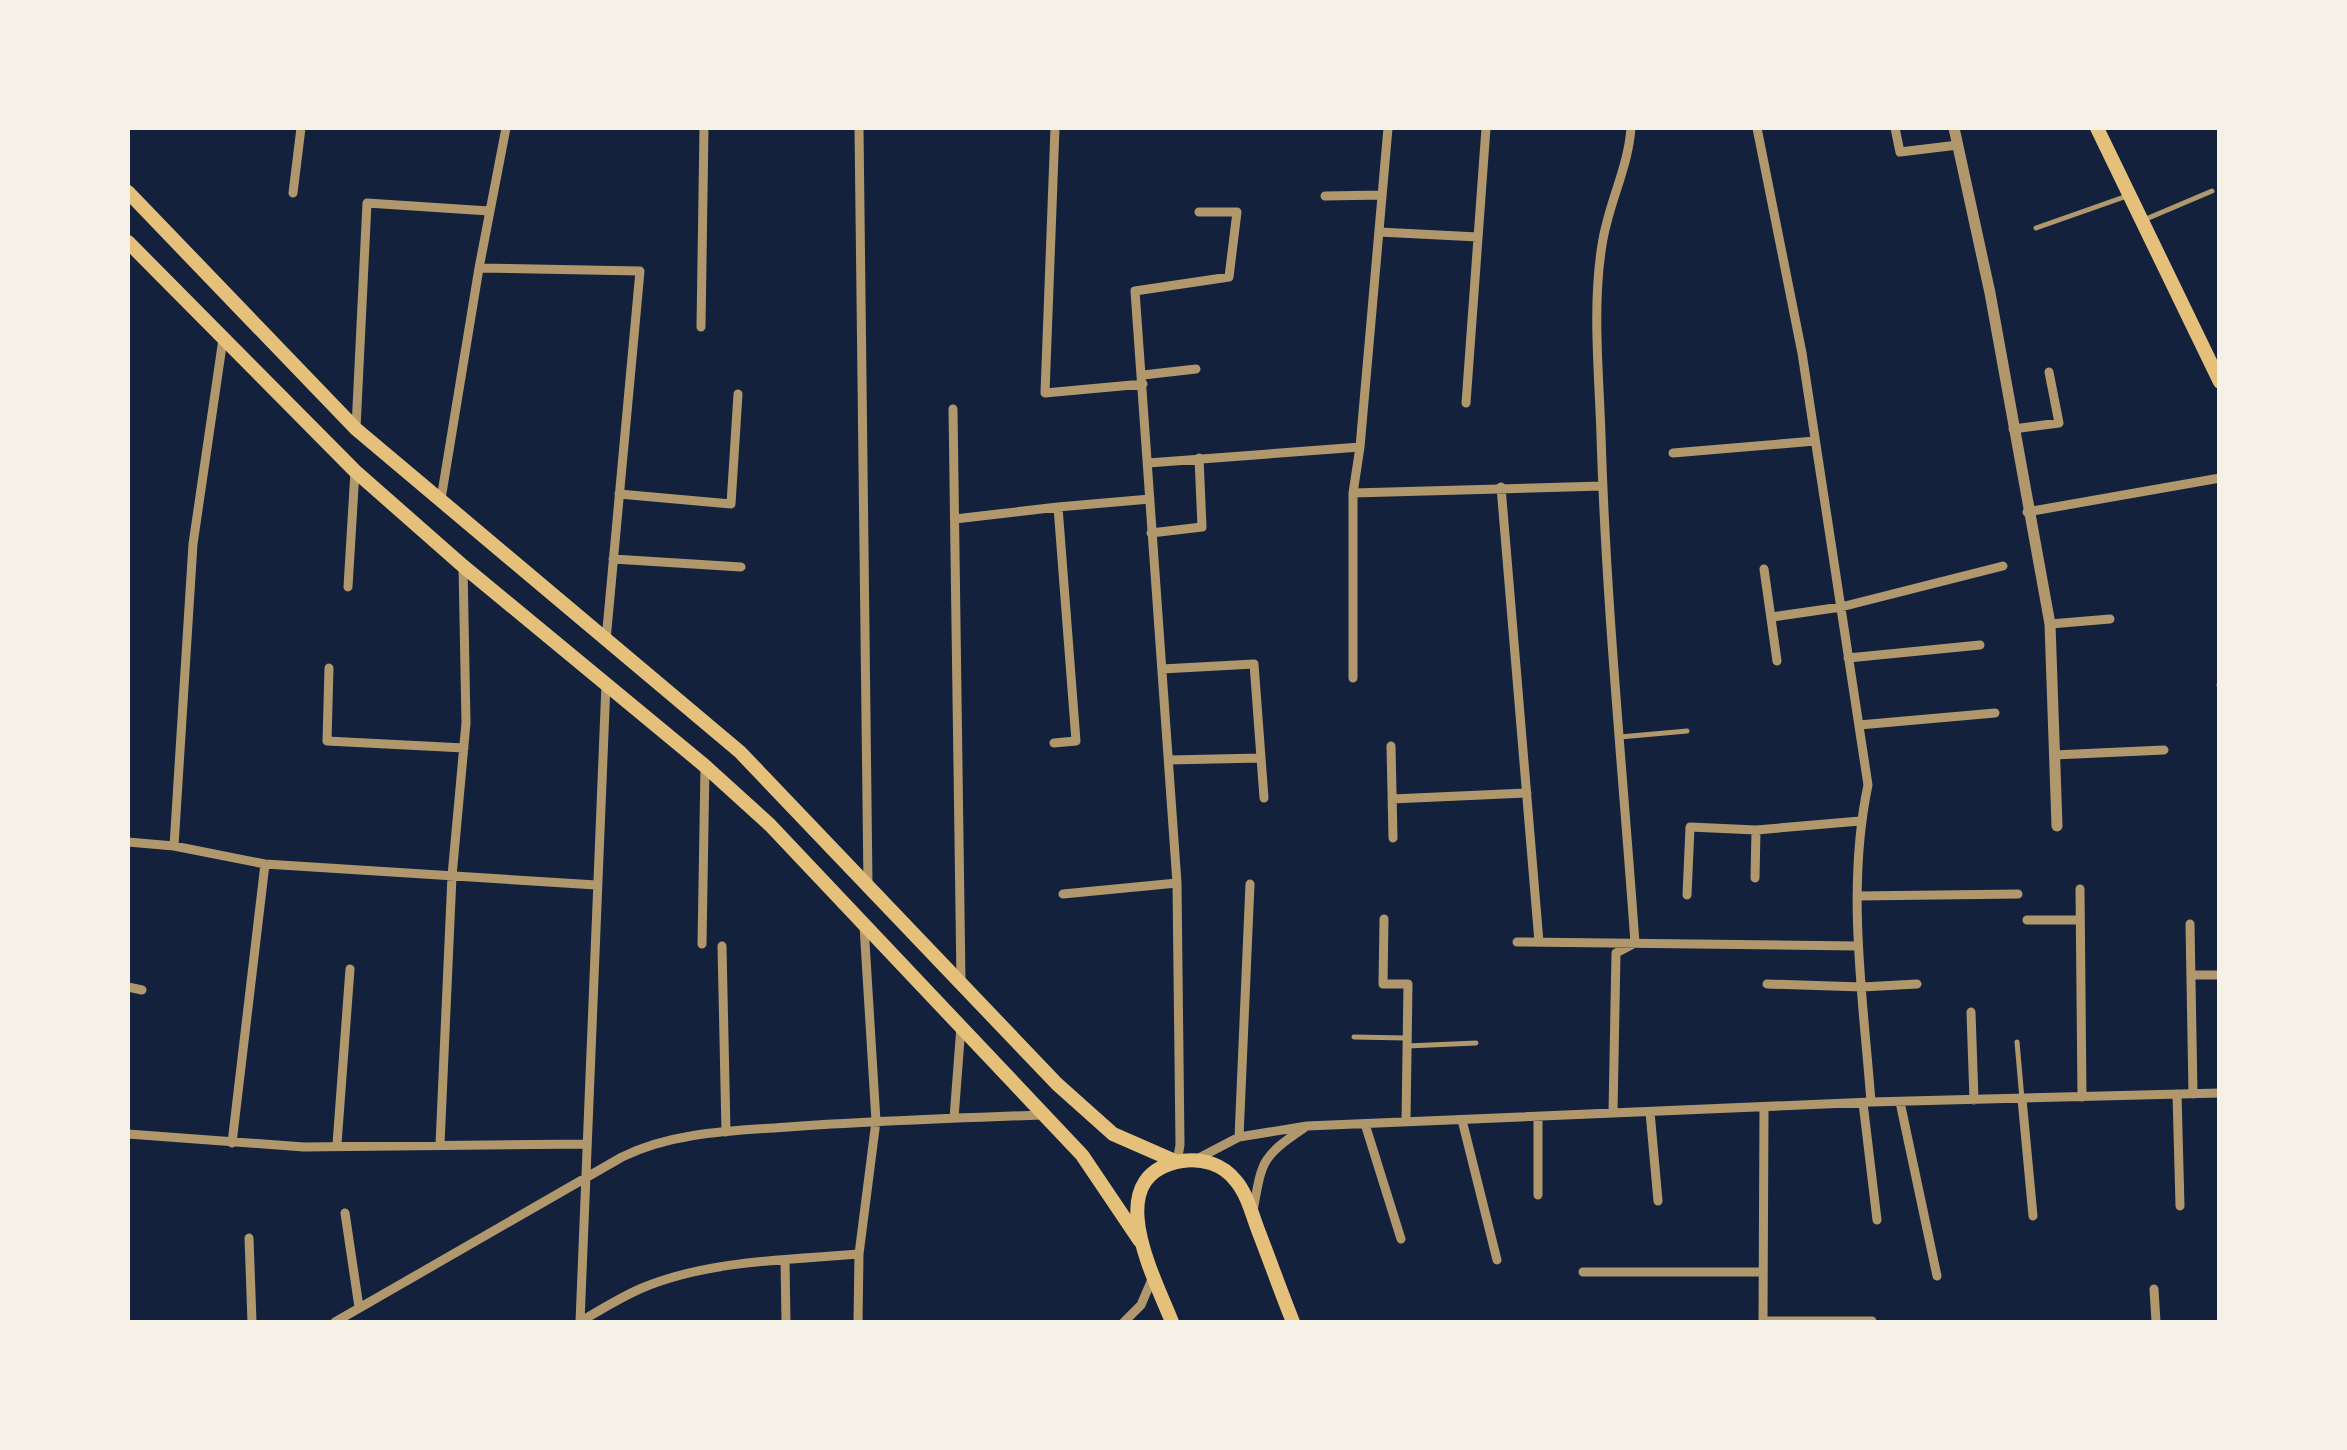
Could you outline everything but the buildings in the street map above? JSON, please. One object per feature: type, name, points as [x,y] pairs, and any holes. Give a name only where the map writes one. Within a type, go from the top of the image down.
[{"type":"main road","points":[[2097,128],[2220,382]]},
{"type":"main road","points":[[128,192],[356,429],[740,752],[1057,1084],[1113,1134],[1177,1162]]},
{"type":"main road","points":[[128,242],[355,471],[770,825],[1082,1155],[1140,1241]]},
{"type":"main road","points":[[1172,1322],[1140,1241],[1135,1216],[1143,1188],[1163,1168],[1195,1160],[1222,1168],[1234,1177],[1293,1322]]},
{"type":"street","points":[[293,194],[301,128]]},
{"type":"street","points":[[440,499],[478,268],[506,128]]},
{"type":"street","points":[[701,327],[704,128]]},
{"type":"street","points":[[859,128],[868,885]]},
{"type":"street","points":[[1055,128],[1045,392],[1196,369]]},
{"type":"street","points":[[1353,678],[1353,493],[1388,128]]},
{"type":"street","points":[[1466,402],[1486,128]]},
{"type":"street","points":[[1630,128],[1628,162],[1615,192],[1602,245],[1598,341],[1602,486],[1635,943]]},
{"type":"street","points":[[1757,128],[1802,354],[1868,784],[1860,820],[1857,946],[1877,1220]]},
{"type":"street","points":[[1894,128],[1900,152],[1958,145]]},
{"type":"street","points":[[1954,128],[1990,293],[2050,624],[2057,826]]},
{"type":"street","points":[[1325,196],[1382,195]]},
{"type":"street","points":[[356,429],[368,203],[490,211]]},
{"type":"street","points":[[1177,1162],[1180,1126],[1177,883],[1135,290],[1230,277],[1237,212],[1199,212]]},
{"type":"street","points":[[1379,232],[1478,236]]},
{"type":"street","points":[[478,268],[640,271],[606,641]]},
{"type":"street","points":[[174,846],[193,544],[223,339]]},
{"type":"street","points":[[2013,428],[2059,423],[2048,372]]},
{"type":"street","points":[[619,494],[730,504],[738,394]]},
{"type":"street","points":[[953,409],[961,982]]},
{"type":"street","points":[[1674,452],[1815,441]]},
{"type":"street","points":[[1148,463],[1360,447]]},
{"type":"street","points":[[1151,533],[1202,527],[1199,458]]},
{"type":"street","points":[[348,586],[355,471]]},
{"type":"street","points":[[2027,512],[2220,478]]},
{"type":"street","points":[[1353,493],[1602,486]]},
{"type":"street","points":[[1501,487],[1540,942]]},
{"type":"street","points":[[954,519],[1150,499]]},
{"type":"street","points":[[1054,744],[1076,740],[1058,507]]},
{"type":"street","points":[[613,559],[740,568]]},
{"type":"street","points":[[440,1144],[452,876],[464,748],[463,566]]},
{"type":"street","points":[[1772,618],[1840,607],[2004,566]]},
{"type":"street","points":[[1764,569],[1777,662]]},
{"type":"street","points":[[2050,624],[2110,619]]},
{"type":"street","points":[[1848,658],[1980,645]]},
{"type":"street","points":[[1162,668],[1254,664],[1264,798]]},
{"type":"street","points":[[329,668],[327,741],[464,748]]},
{"type":"street","points":[[580,1322],[606,684]]},
{"type":"street","points":[[1859,725],[1995,713]]},
{"type":"street","points":[[1391,746],[1393,838]]},
{"type":"street","points":[[2054,755],[2164,750]]},
{"type":"street","points":[[1169,760],[1262,758]]},
{"type":"street","points":[[702,944],[705,766]]},
{"type":"street","points":[[1392,799],[1527,793]]},
{"type":"street","points":[[1688,894],[1690,826],[1756,830],[1860,820]]},
{"type":"street","points":[[1755,878],[1756,830]]},
{"type":"street","points":[[128,842],[174,846],[265,864],[596,885]]},
{"type":"street","points":[[232,1142],[265,864]]},
{"type":"street","points":[[1064,894],[1177,883]]},
{"type":"street","points":[[1239,1138],[1250,884]]},
{"type":"street","points":[[2080,889],[2082,1097]]},
{"type":"street","points":[[1857,896],[2018,894]]},
{"type":"street","points":[[1384,920],[1383,984],[1408,984],[1406,1121]]},
{"type":"street","points":[[2027,920],[2080,920]]},
{"type":"street","points":[[858,1322],[860,1254],[876,1121],[864,923]]},
{"type":"street","points":[[2190,924],[2193,1094]]},
{"type":"street","points":[[1517,942],[1857,946]]},
{"type":"street","points":[[1613,1114],[1616,953],[1635,943]]},
{"type":"street","points":[[722,946],[726,1132]]},
{"type":"street","points":[[337,1144],[350,969]]},
{"type":"street","points":[[2191,975],[2220,975]]},
{"type":"street","points":[[1767,984],[1917,984]]},
{"type":"street","points":[[128,987],[142,990]]},
{"type":"street","points":[[1971,1012],[1974,1100]]},
{"type":"street","points":[[954,1118],[961,1026]]},
{"type":"street","points":[[1195,1160],[1239,1138],[1306,1126],[1867,1102],[2220,1093]]},
{"type":"street","points":[[2177,1094],[2180,1206]]},
{"type":"street","points":[[2022,1098],[2034,1216]]},
{"type":"street","points":[[1900,1102],[1937,1276]]},
{"type":"street","points":[[1764,1107],[1763,1322],[1872,1321]]},
{"type":"street","points":[[1650,1112],[1658,1202]]},
{"type":"street","points":[[334,1322],[584,1178],[663,1141],[726,1132],[876,1121],[1045,1114]]},
{"type":"street","points":[[1538,1116],[1538,1196]]},
{"type":"street","points":[[1462,1120],[1497,1260]]},
{"type":"street","points":[[1365,1124],[1400,1239]]},
{"type":"street","points":[[1252,1215],[1262,1163],[1306,1126]]},
{"type":"street","points":[[128,1134],[304,1147],[586,1144]]},
{"type":"street","points":[[345,1213],[359,1307]]},
{"type":"street","points":[[250,1238],[252,1322]]},
{"type":"street","points":[[580,1322],[642,1288],[678,1276],[860,1254]]},
{"type":"street","points":[[786,1260],[786,1322]]},
{"type":"street","points":[[1583,1272],[1762,1272]]},
{"type":"street","points":[[1124,1322],[1141,1305],[1153,1274]]},
{"type":"street","points":[[2154,1288],[2156,1322]]},
{"type":"lane","points":[[2142,220],[2212,190]]},
{"type":"lane","points":[[2036,228],[2130,195]]},
{"type":"lane","points":[[1620,737],[1687,731]]},
{"type":"lane","points":[[1354,1037],[1476,1043]]},
{"type":"lane","points":[[2017,1042],[2022,1098]]}]
